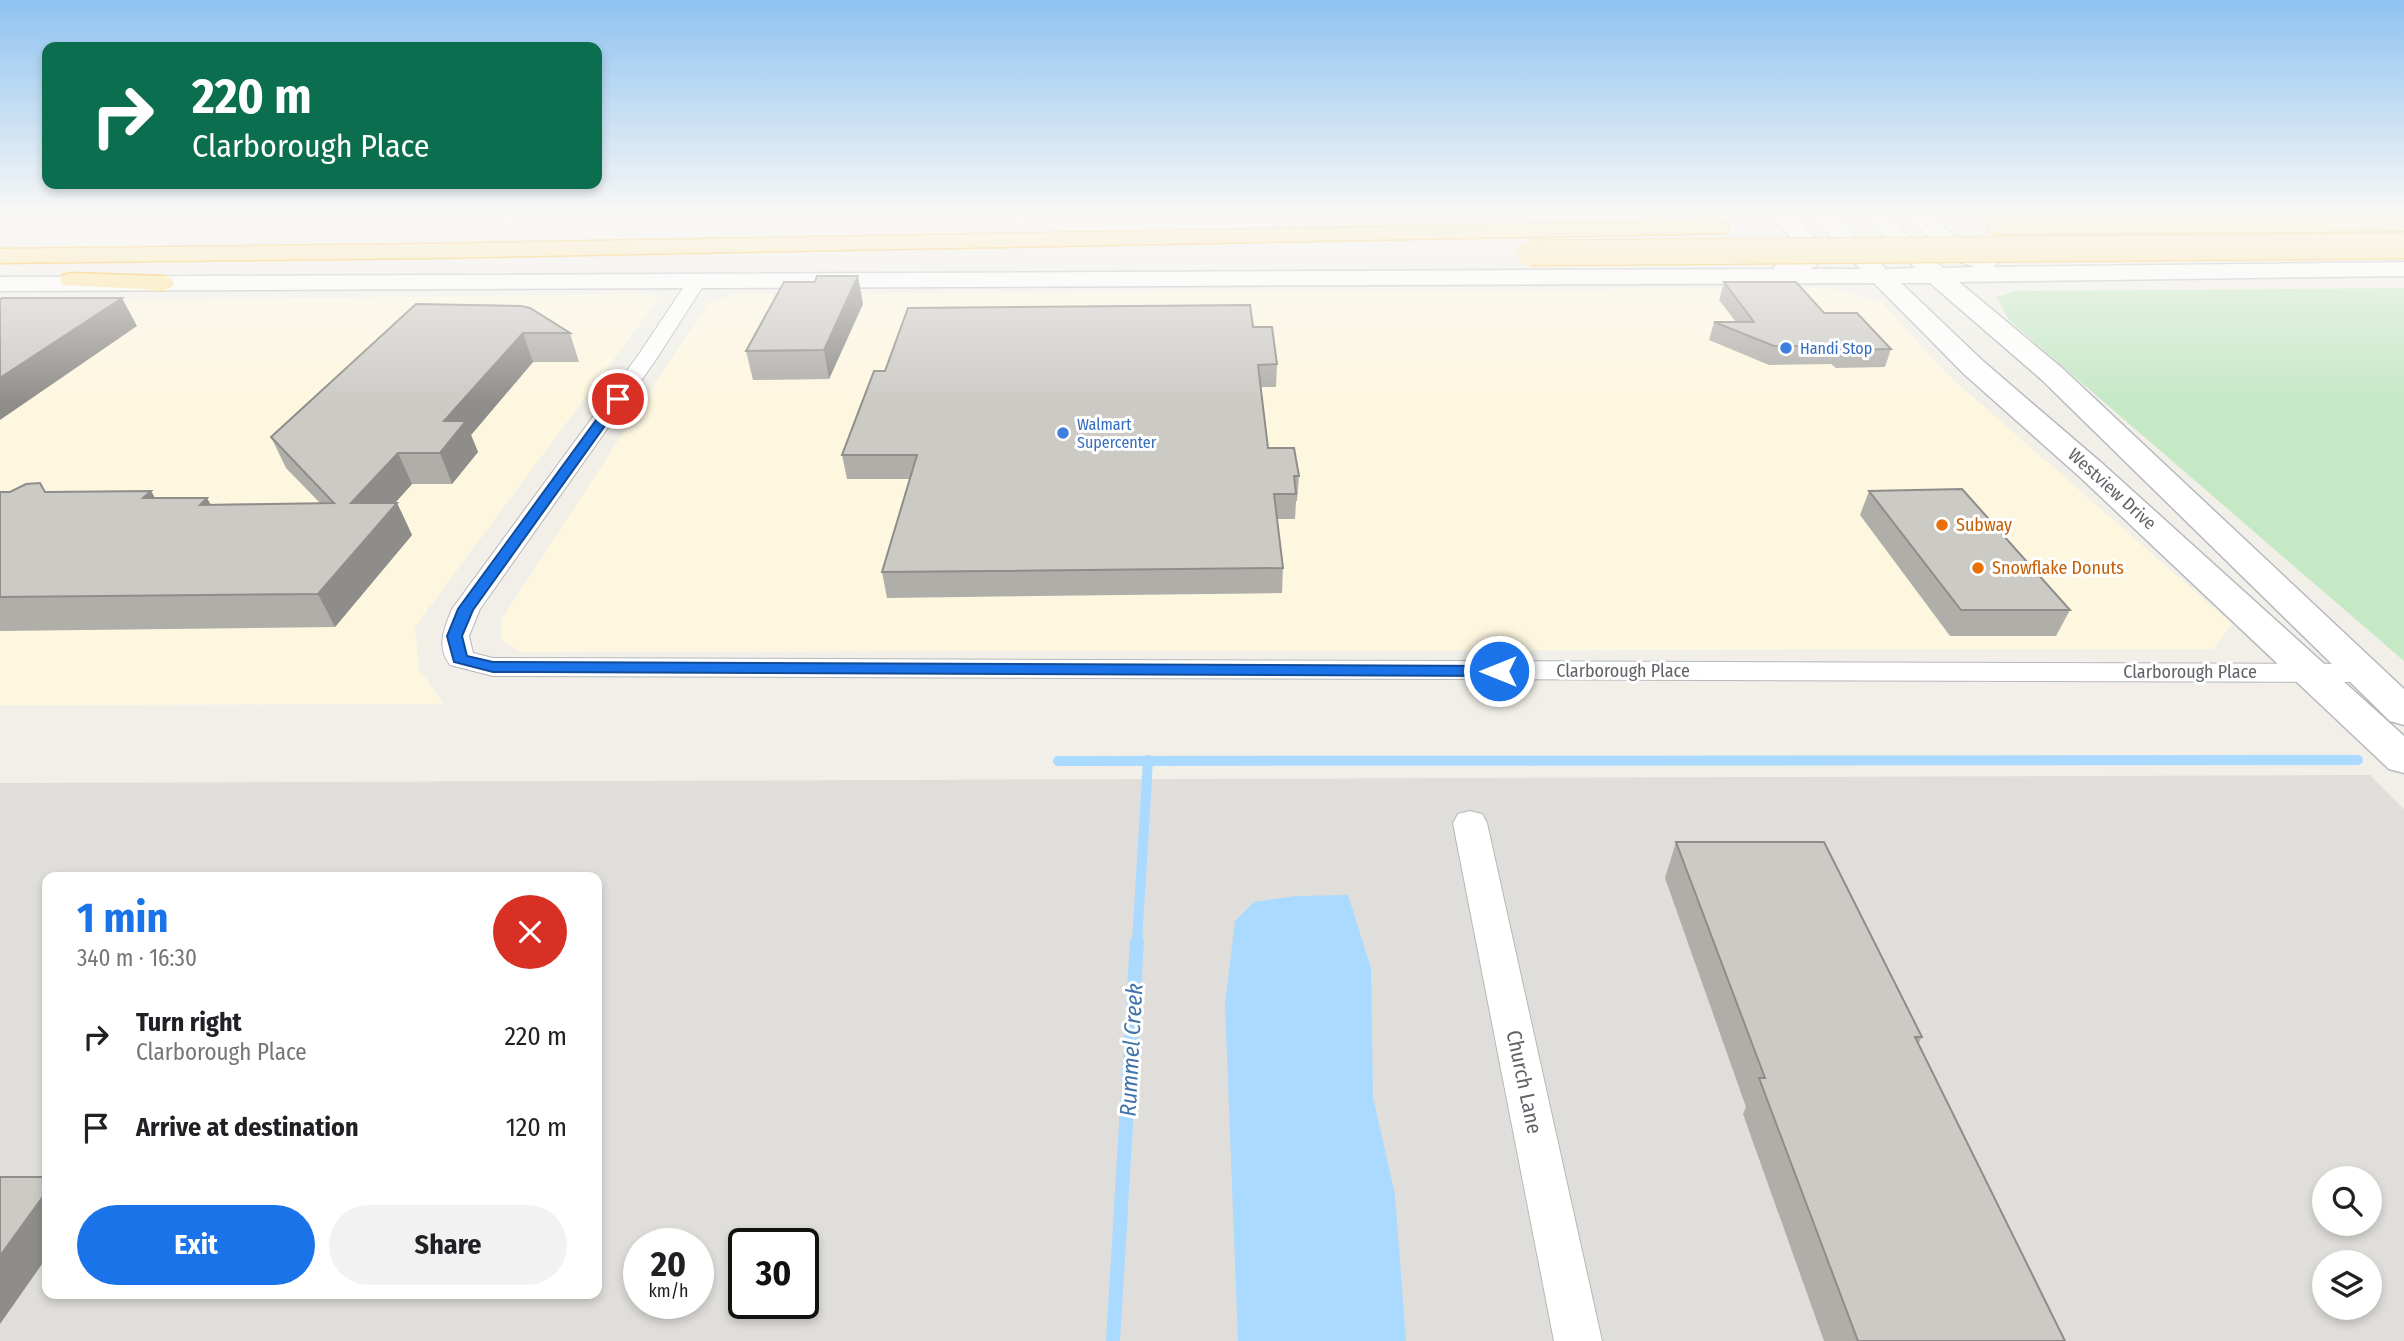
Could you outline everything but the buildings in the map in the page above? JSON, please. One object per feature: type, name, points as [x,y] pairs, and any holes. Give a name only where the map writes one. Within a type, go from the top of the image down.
[{"type":"main road","points":[[0,282],[162,284],[1076,279]]},
{"type":"main road","name":"Westview Drive","points":[[1883,279],[1975,368],[2093,472],[2404,759]]},
{"type":"main road","points":[[1940,279],[2052,374],[2404,712]]},
{"type":"street","name":"Clarborough Place","points":[[698,280],[648,357],[466,609],[455,636],[460,659],[493,667],[2361,673]]},
{"type":"street","name":"Church Lane","points":[[1470,823],[1578,1341]]},
{"type":"shaded area","points":[[1830,288],[1882,303],[1948,375],[2232,624],[2213,649],[520,652],[501,640],[501,620],[708,303],[736,294]]},
{"type":"shaded area","points":[[647,294],[659,298],[415,627],[419,669],[444,704],[0,705],[0,302]]},
{"type":"shaded area","points":[[2370,775],[2404,809],[2404,1341],[0,1341],[0,783]]},
{"type":"green space","points":[[2404,288],[2404,661],[2010,321],[1996,297],[2017,291]]},
{"type":"water","points":[[1348,895],[1371,968],[1373,1097],[1395,1195],[1406,1341],[1238,1341],[1225,1004],[1235,921],[1254,902],[1295,896]]},
{"type":"waterway","points":[[1148,761],[2358,760]]},
{"type":"waterway","points":[[1058,761],[1148,761]]},
{"type":"waterway","name":"Rummel Creek","points":[[1137,944],[1148,761]]},
{"type":"waterway","name":"Rummel Creek","points":[[1113,1341],[1137,942]]},
{"type":"place","name":"Handi Stop","points":[[1786,348]]},
{"type":"place","name":"Walmart Supercenter","points":[[1063,433]]},
{"type":"place","name":"Subway","points":[[1942,525]]},
{"type":"place","name":"Snowflake Donuts","points":[[1978,568]]},
{"type":"route","points":[[618,399],[466,609],[455,636],[460,659],[493,667],[1499,671]]}]
